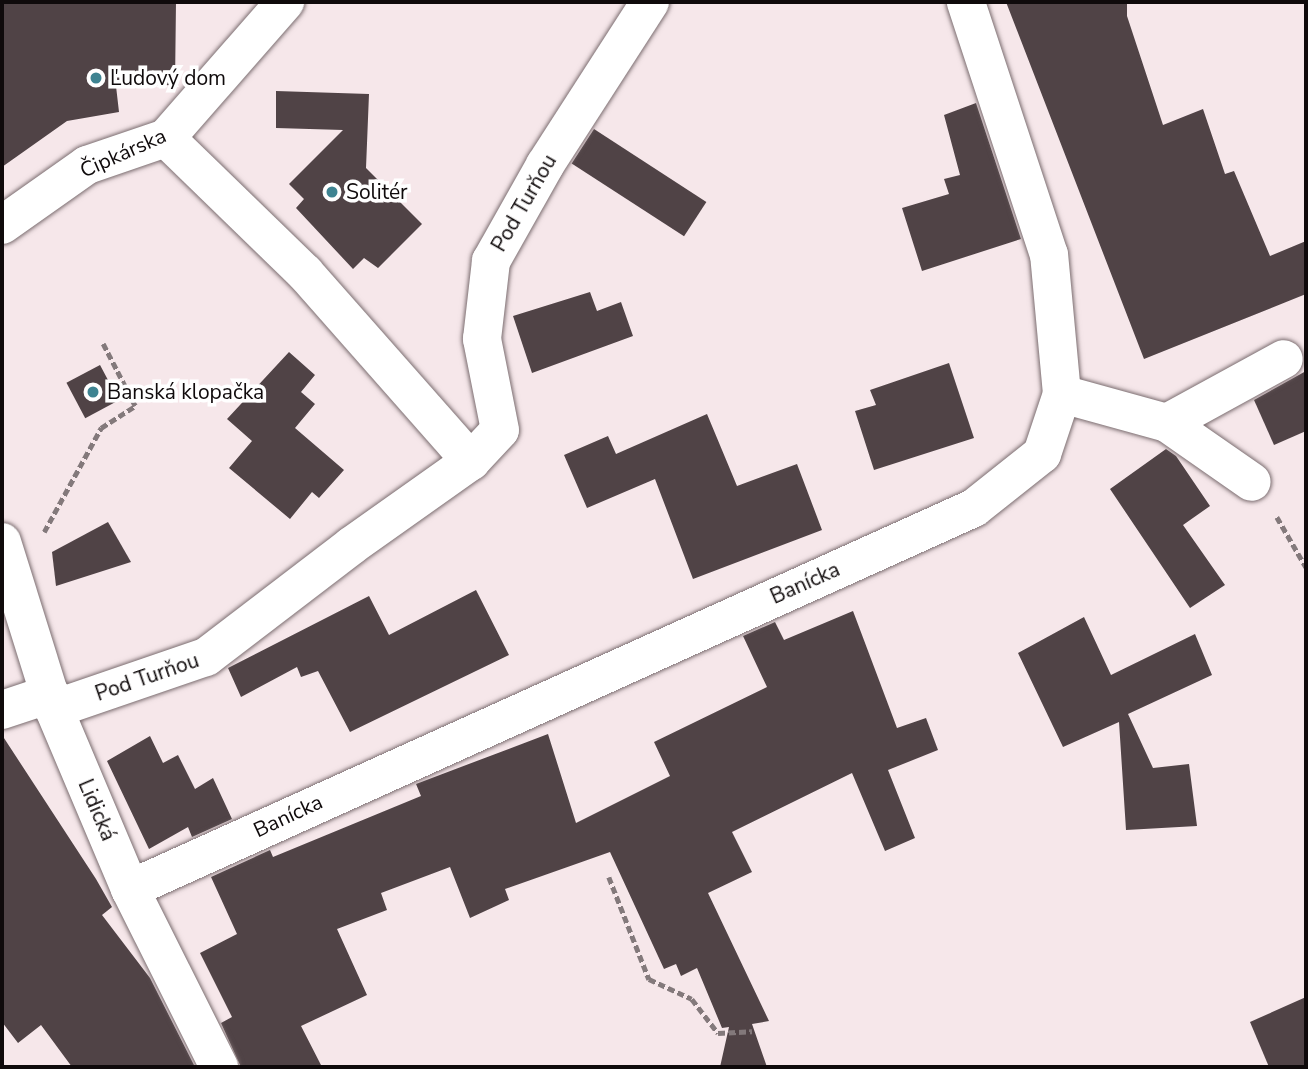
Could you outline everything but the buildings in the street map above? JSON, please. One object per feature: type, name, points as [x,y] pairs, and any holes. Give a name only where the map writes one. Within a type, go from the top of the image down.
[{"type":"street","name":"Čipkárska","points":[[2,225],[87,165],[166,138],[285,2]]},
{"type":"street","name":"Pod Turňou","points":[[2,710],[52,702],[206,657],[351,546],[471,461],[500,430],[482,339],[491,261],[545,165],[650,2]]},
{"type":"street","name":"Banícka","points":[[130,889],[974,508],[1042,454],[1062,394],[1049,255],[965,2]]},
{"type":"street","points":[[166,138],[305,273],[471,461]]},
{"type":"street","points":[[1167,423],[1284,359]]},
{"type":"street","points":[[1062,394],[1167,423],[1252,482]]},
{"type":"street","name":"Lidická","points":[[2,542],[12,594],[52,702],[130,889],[219,1067]]},
{"type":"path","points":[[12,594],[101,428],[135,406],[103,344]]},
{"type":"path","points":[[1252,482],[1306,567]]},
{"type":"path","points":[[609,877],[649,979],[692,999],[718,1033],[752,1031]]},
{"type":"place","name":"Ľudový dom","points":[[96,78]]},
{"type":"place","name":"Solitér","points":[[332,192]]},
{"type":"place","name":"Banská klopačka","points":[[93,392]]}]
